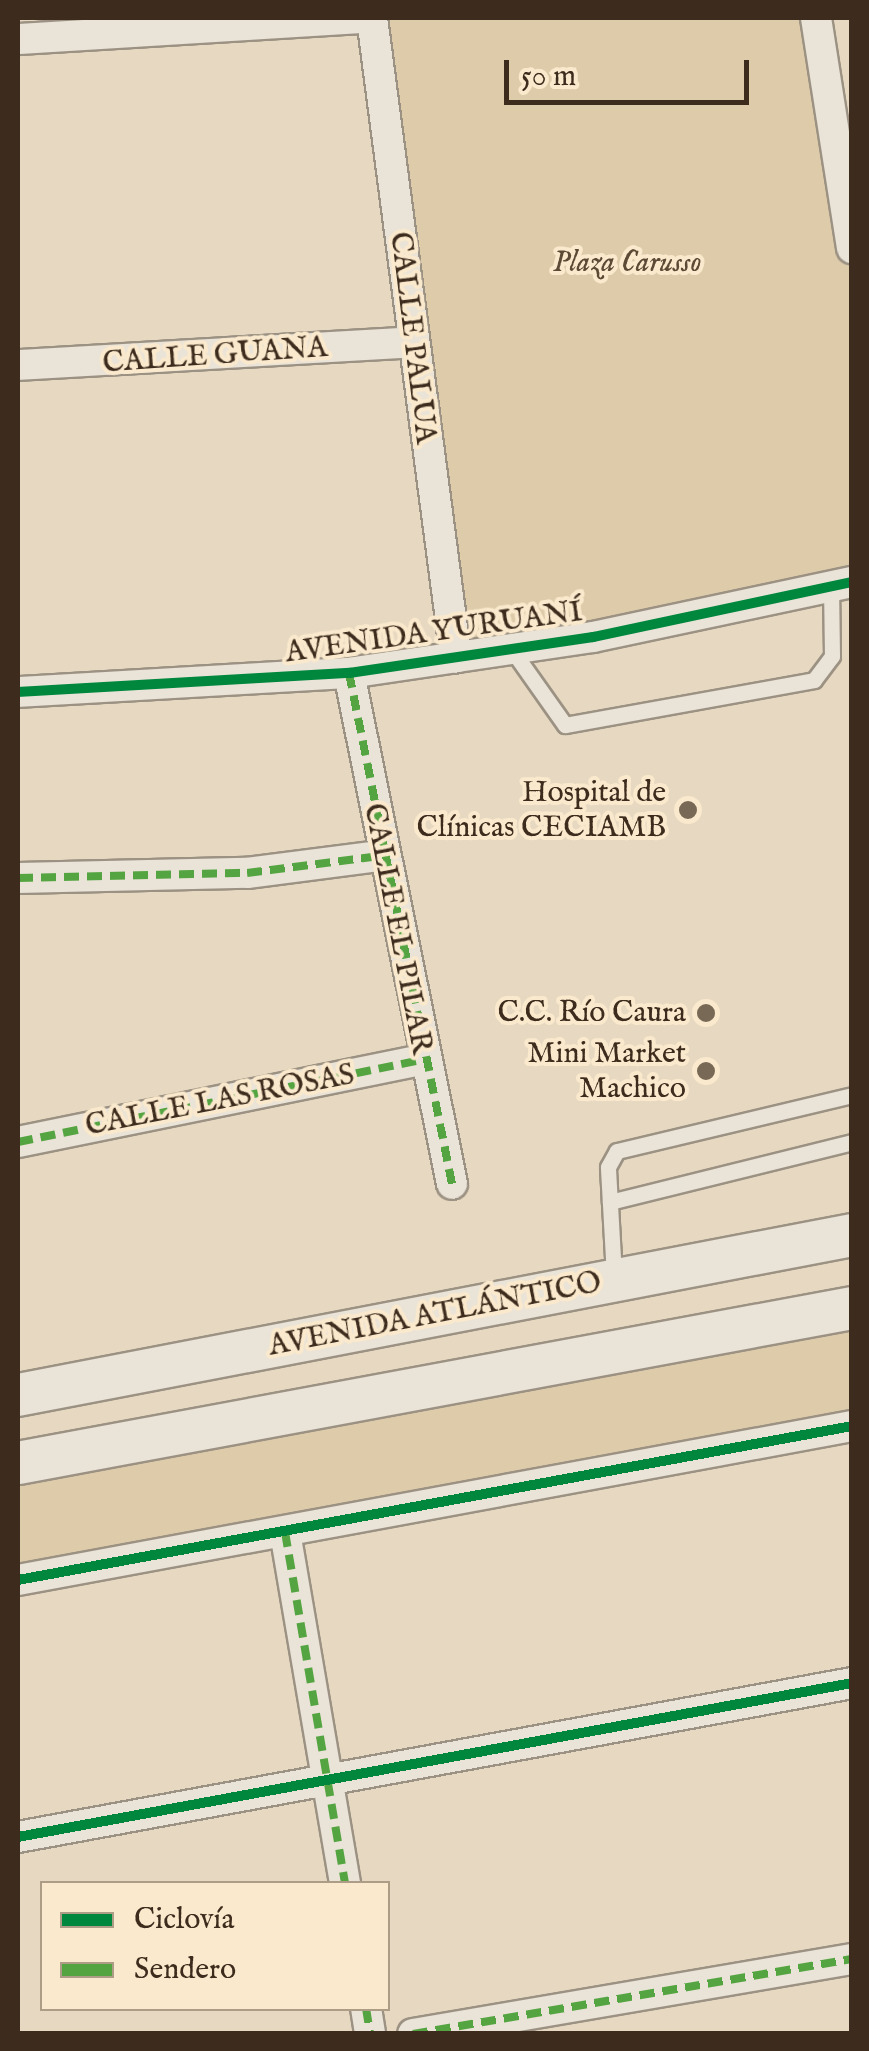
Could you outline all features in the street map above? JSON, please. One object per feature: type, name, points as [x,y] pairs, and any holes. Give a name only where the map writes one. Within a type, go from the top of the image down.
[{"type":"main road","name":"AVENIDA ATLÁNTICO","points":[[18,1395],[852,1234]]},
{"type":"main road","points":[[18,1463],[852,1308]]},
{"type":"street","points":[[18,39],[362,18]]},
{"type":"street","name":"CALLE PALUA","points":[[372,18],[456,658]]},
{"type":"street","points":[[816,18],[852,248]]},
{"type":"street","name":"CALLE GUANA","points":[[18,365],[412,342]]},
{"type":"street","name":"AVENIDA YURUANÍ","points":[[18,692],[349,673],[512,650],[841,585]]},
{"type":"street","name":"CALLE EL PILAR","points":[[349,673],[380,856],[452,1184]]},
{"type":"street","points":[[18,878],[247,873],[380,856]]},
{"type":"street","name":"CALLE LAS ROSAS","points":[[18,1142],[422,1060]]},
{"type":"street","points":[[18,1580],[852,1426]]},
{"type":"street","points":[[285,1532],[344,1881]]},
{"type":"street","points":[[18,1837],[852,1683]]},
{"type":"street","points":[[413,2034],[535,2025],[852,1959]]},
{"type":"lane","points":[[512,650],[565,726],[775,688],[826,668],[841,585]]},
{"type":"lane","points":[[614,1280],[608,1168],[617,1151],[852,1095]]},
{"type":"lane","points":[[610,1202],[852,1142]]},
{"type":"green space","name":"Plaza Carusso","points":[[372,18],[816,18],[851,248],[851,582],[456,658]]},
{"type":"green space","points":[[851,1308],[851,1426],[18,1580],[18,1463]]},
{"type":"marked path","points":[[349,673],[452,1184]]},
{"type":"marked path","points":[[18,878],[247,873],[380,856]]},
{"type":"marked path","points":[[18,1142],[422,1060]]},
{"type":"marked path","points":[[285,1532],[344,1881]]},
{"type":"marked path","points":[[413,2034],[852,1959]]},
{"type":"marked path","points":[[366,2011],[370,2034]]},
{"type":"cycle path","points":[[18,692],[349,673],[593,637],[852,582]]},
{"type":"cycle path","points":[[18,1580],[852,1426]]},
{"type":"cycle path","points":[[18,1837],[852,1683]]},
{"type":"place","name":"Hospital de Clínicas CECIAMB","points":[[688,810]]},
{"type":"place","name":"C.C. Río Caura","points":[[706,1013]]},
{"type":"place","name":"Mini Market Machico","points":[[706,1071]]}]
